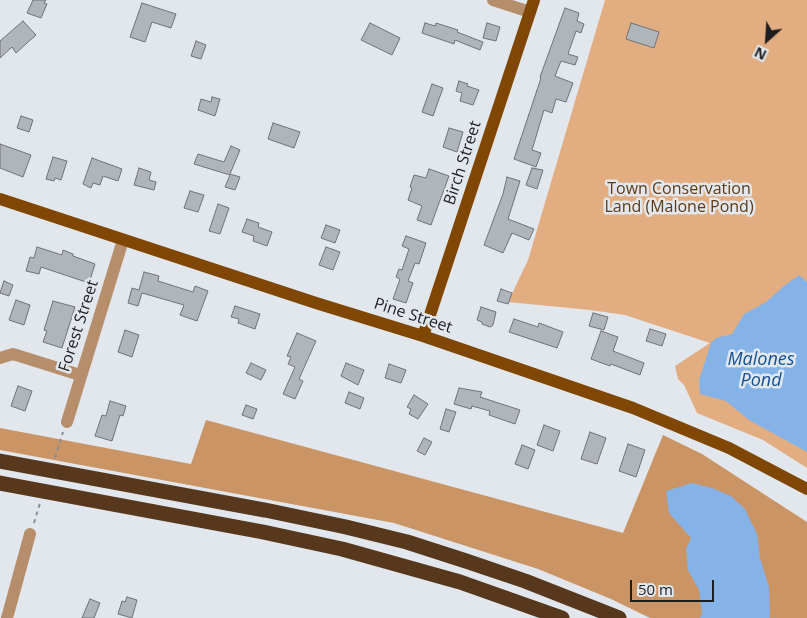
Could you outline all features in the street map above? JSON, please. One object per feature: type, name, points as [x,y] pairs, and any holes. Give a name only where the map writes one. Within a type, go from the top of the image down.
[{"type":"highway","points":[[0,461],[265,510],[389,538],[525,581],[619,618]]},
{"type":"highway","points":[[0,483],[342,548],[460,582],[562,618]]},
{"type":"main road","name":"Birch Street","points":[[423,336],[532,6]]},
{"type":"main road","name":"Pine Street","points":[[0,199],[423,336],[633,408],[729,448],[807,489]]},
{"type":"street","points":[[493,0],[532,6]]},
{"type":"street","name":"Forest Street","points":[[67,422],[123,240]]},
{"type":"street","points":[[0,358],[13,354],[80,375]]},
{"type":"street","points":[[7,618],[30,534]]},
{"type":"green space","name":"Town Conservation Land (Malone Pond)","points":[[605,0],[807,0],[807,468],[763,440],[697,413],[684,385],[678,379],[675,366],[710,343],[625,315],[508,302],[528,260]]},
{"type":"shaded area","points":[[206,420],[623,533],[663,435],[702,454],[807,522],[807,618],[650,618],[611,599],[538,569],[394,523],[0,450],[0,428],[191,464]]},
{"type":"water","name":"Malones Pond","points":[[799,275],[807,282],[807,452],[749,420],[726,401],[700,394],[699,380],[711,343],[716,338],[732,334],[744,314],[766,302]]},
{"type":"water","points":[[692,483],[712,488],[731,496],[745,509],[757,534],[760,558],[769,587],[770,618],[700,618],[702,614],[699,590],[688,570],[686,549],[691,538],[669,513],[666,491]]},
{"type":"building","points":[[33,0],[46,0],[44,3],[47,4],[41,18],[27,13]]},
{"type":"building","points":[[142,3],[176,14],[171,28],[152,22],[145,42],[130,37]]},
{"type":"building","points":[[565,8],[579,13],[577,21],[584,24],[581,33],[576,31],[568,54],[578,57],[575,65],[561,61],[555,76],[573,83],[566,102],[556,99],[552,113],[544,110],[532,150],[541,153],[536,167],[514,159],[540,77]]},
{"type":"building","points":[[23,21],[36,35],[16,53],[12,47],[0,58],[0,41]]},
{"type":"building","points":[[370,23],[400,38],[392,55],[361,40]]},
{"type":"building","points":[[425,23],[435,26],[436,23],[458,30],[457,32],[483,42],[480,50],[455,40],[454,44],[422,33]]},
{"type":"building","points":[[487,23],[500,27],[496,41],[483,38]]},
{"type":"building","points":[[631,23],[659,32],[654,48],[626,39]]},
{"type":"building","points":[[196,41],[206,45],[201,59],[191,56]]},
{"type":"building","points":[[459,81],[479,90],[473,105],[460,101],[462,93],[456,91]]},
{"type":"building","points":[[432,84],[443,88],[433,116],[422,112]]},
{"type":"building","points":[[212,97],[220,99],[215,116],[198,110],[201,99],[211,102]]},
{"type":"building","points":[[21,116],[33,120],[29,132],[17,128]]},
{"type":"building","points":[[273,123],[300,132],[294,148],[268,139]]},
{"type":"building","points":[[449,128],[463,132],[457,152],[443,147]]},
{"type":"building","points":[[0,144],[31,155],[23,177],[0,168]]},
{"type":"building","points":[[231,146],[240,150],[230,174],[240,177],[235,190],[225,187],[230,175],[194,164],[198,154],[224,162]]},
{"type":"building","points":[[53,157],[67,161],[61,180],[55,178],[54,181],[46,179]]},
{"type":"building","points":[[92,158],[122,169],[118,181],[103,176],[100,185],[93,183],[91,188],[83,184]]},
{"type":"building","points":[[139,168],[151,172],[149,180],[156,182],[154,190],[134,185]]},
{"type":"building","points":[[532,168],[543,170],[537,189],[526,185]]},
{"type":"building","points":[[429,169],[449,176],[431,225],[417,220],[422,206],[408,200],[414,175],[426,178]]},
{"type":"building","points":[[507,177],[520,181],[508,219],[534,229],[529,240],[512,233],[503,253],[484,245],[503,194]]},
{"type":"building","points":[[190,191],[204,195],[198,212],[184,208]]},
{"type":"building","points":[[218,204],[229,208],[220,234],[209,231]]},
{"type":"building","points":[[247,219],[259,223],[258,227],[272,232],[267,246],[253,241],[254,236],[242,232]]},
{"type":"building","points":[[326,225],[340,230],[335,243],[321,238]]},
{"type":"building","points":[[406,236],[426,243],[419,264],[415,263],[408,281],[413,283],[406,303],[393,299],[400,279],[396,277],[399,269],[402,270],[409,249],[402,246]]},
{"type":"building","points":[[37,247],[62,255],[63,250],[95,264],[89,283],[41,267],[39,274],[26,271],[30,257],[34,258]]},
{"type":"building","points":[[326,247],[340,252],[333,270],[319,265]]},
{"type":"building","points":[[144,272],[159,276],[158,281],[193,292],[195,286],[208,291],[197,321],[180,315],[184,305],[142,293],[138,306],[128,303],[132,288],[139,290]]},
{"type":"building","points":[[4,281],[13,285],[9,296],[0,293]]},
{"type":"building","points":[[501,289],[512,293],[508,304],[497,301]]},
{"type":"building","points":[[16,300],[30,305],[24,325],[9,320]]},
{"type":"building","points":[[53,301],[75,307],[62,348],[43,342],[47,331],[44,330]]},
{"type":"building","points":[[235,306],[260,314],[255,329],[238,323],[239,319],[231,317]]},
{"type":"building","points":[[481,307],[496,312],[493,325],[490,327],[477,320]]},
{"type":"building","points":[[593,313],[608,317],[604,330],[589,326]]},
{"type":"building","points":[[514,319],[538,327],[539,323],[563,332],[557,348],[509,332]]},
{"type":"building","points":[[650,329],[666,334],[662,346],[646,341]]},
{"type":"building","points":[[125,330],[139,335],[132,357],[118,352]]},
{"type":"building","points":[[601,331],[618,337],[613,351],[644,363],[640,375],[591,359]]},
{"type":"building","points":[[297,333],[316,341],[299,379],[303,381],[295,399],[283,394],[295,367],[288,364],[291,357],[287,356]]},
{"type":"building","points":[[251,363],[266,370],[261,380],[246,373]]},
{"type":"building","points":[[346,363],[364,370],[358,385],[341,376]]},
{"type":"building","points":[[389,364],[406,370],[401,383],[385,378]]},
{"type":"building","points":[[18,386],[32,391],[25,411],[11,406]]},
{"type":"building","points":[[459,388],[482,392],[480,397],[520,410],[515,424],[489,415],[490,411],[472,406],[471,409],[454,404]]},
{"type":"building","points":[[349,392],[364,398],[360,409],[345,403]]},
{"type":"building","points":[[414,395],[428,404],[418,419],[409,414],[411,409],[407,407]]},
{"type":"building","points":[[110,401],[126,406],[123,416],[120,415],[112,441],[95,436],[102,415],[106,416]]},
{"type":"building","points":[[246,405],[257,409],[253,419],[242,415]]},
{"type":"building","points":[[446,409],[456,412],[449,432],[440,429]]},
{"type":"building","points":[[544,425],[560,431],[553,451],[537,445]]},
{"type":"building","points":[[590,432],[606,438],[597,464],[581,459]]},
{"type":"building","points":[[424,438],[432,442],[425,455],[417,451]]},
{"type":"building","points":[[628,444],[645,450],[636,477],[619,471]]},
{"type":"building","points":[[522,445],[535,450],[528,469],[515,464]]},
{"type":"building","points":[[127,597],[137,600],[132,618],[118,614],[122,601],[125,602]]},
{"type":"building","points":[[90,599],[100,603],[94,618],[82,618]]}]
